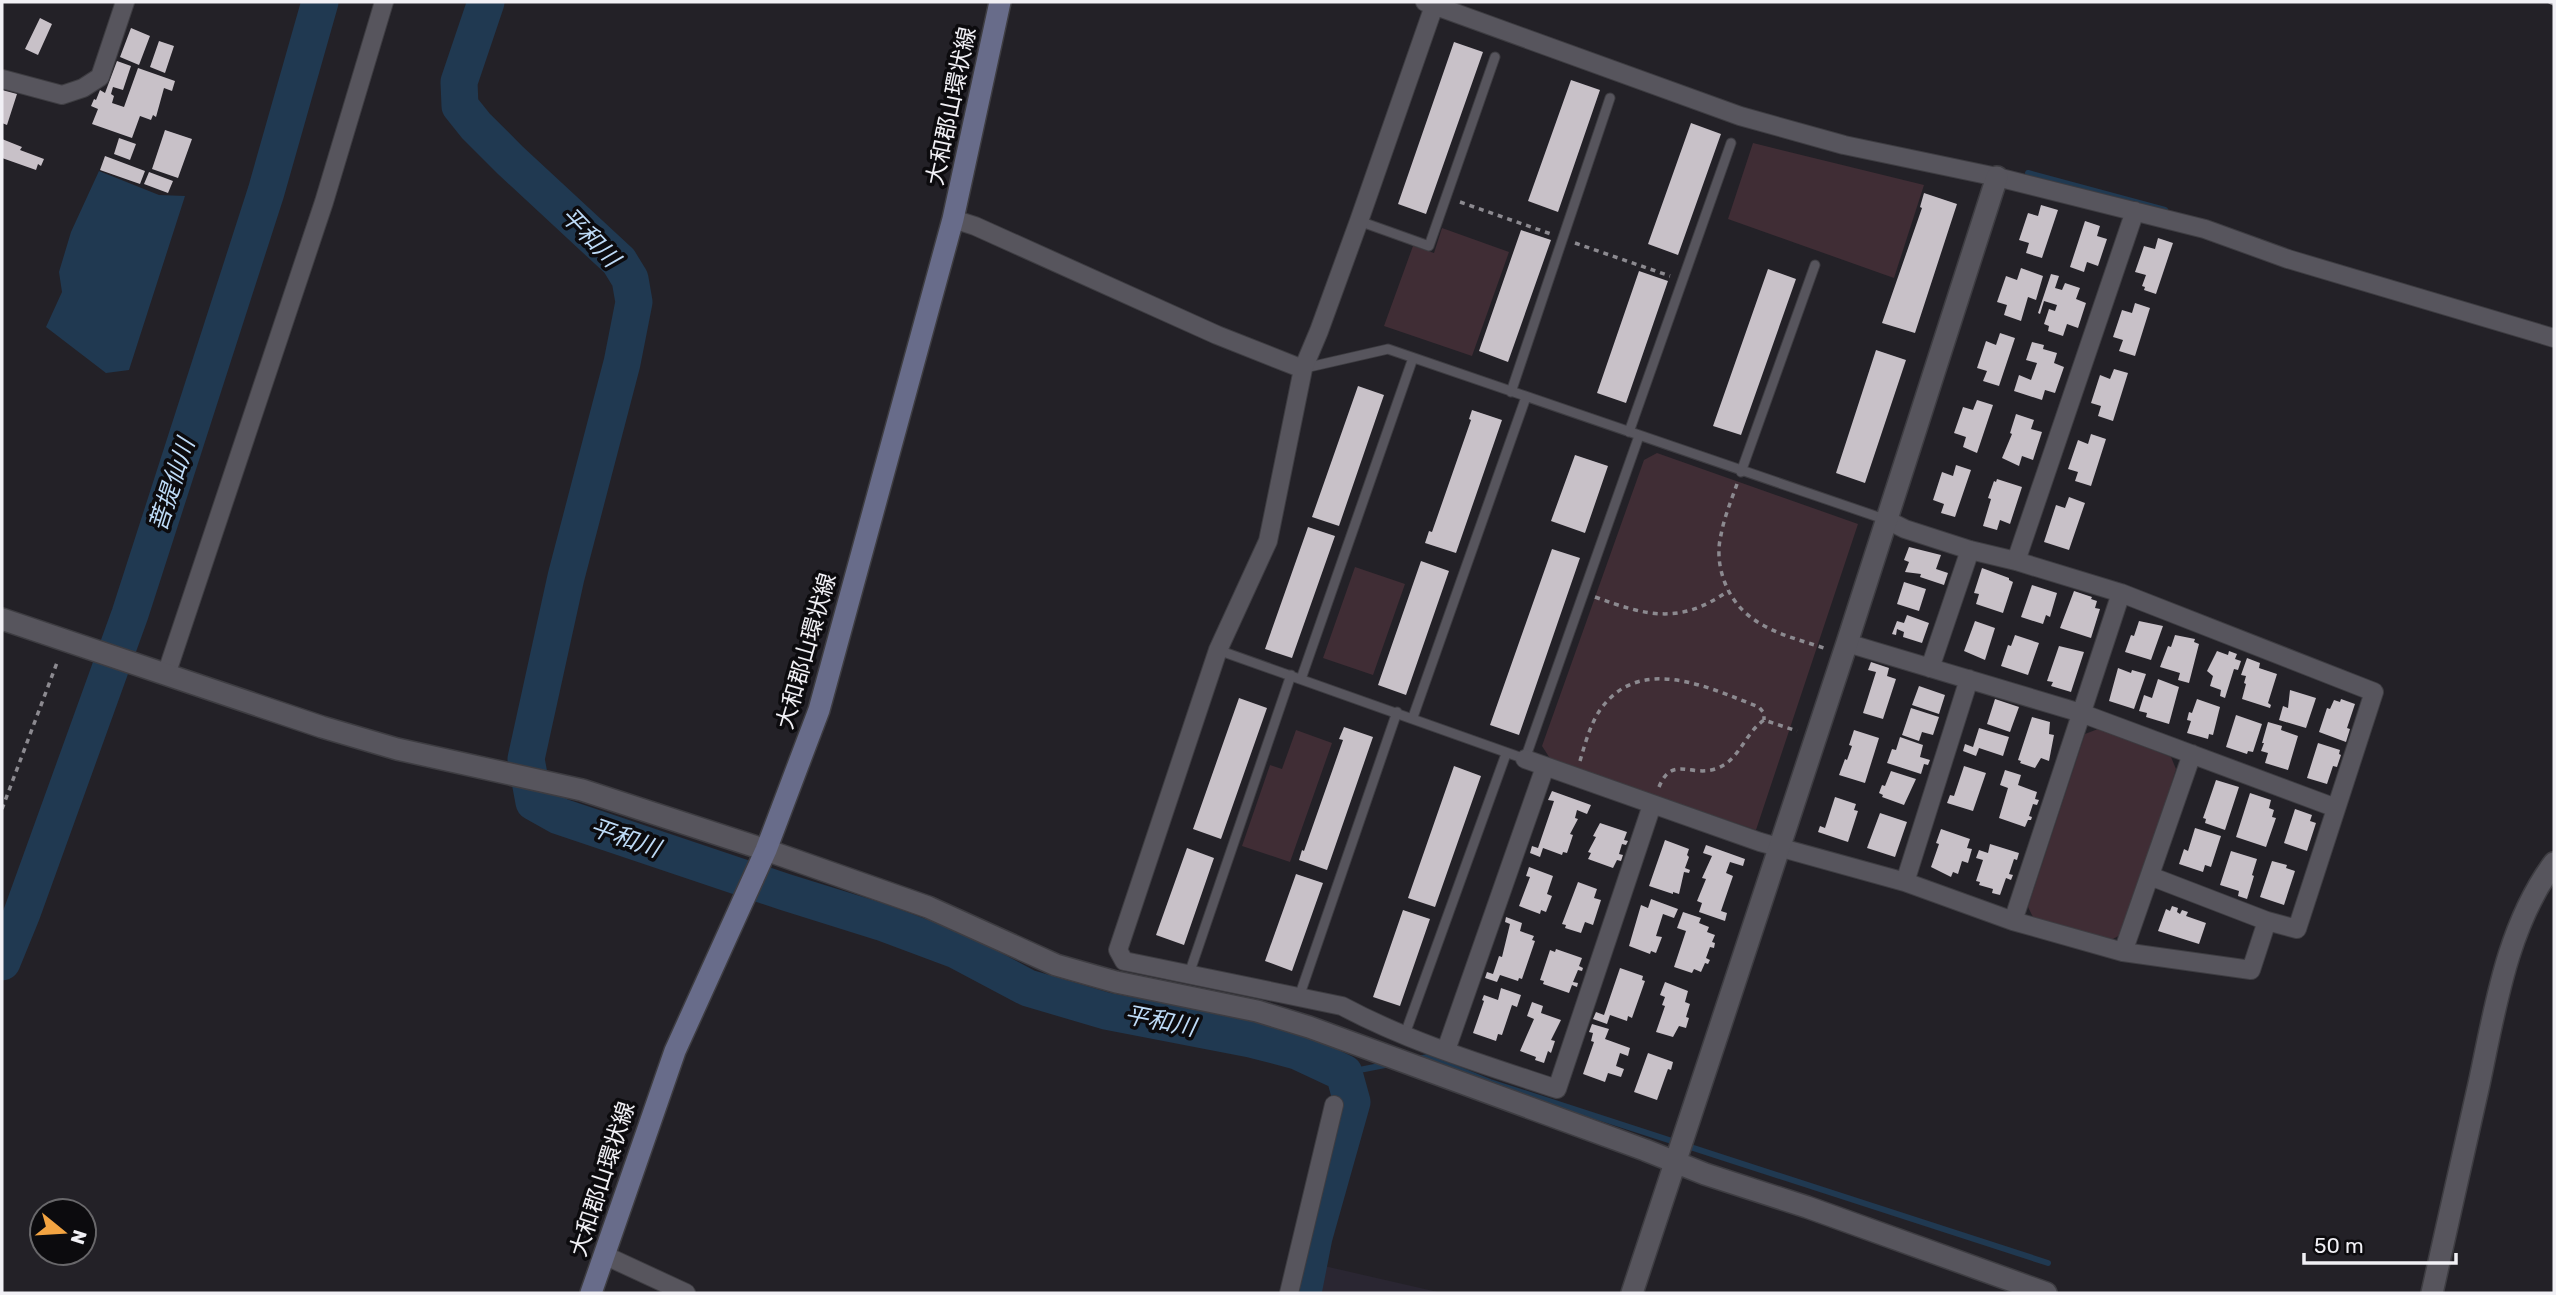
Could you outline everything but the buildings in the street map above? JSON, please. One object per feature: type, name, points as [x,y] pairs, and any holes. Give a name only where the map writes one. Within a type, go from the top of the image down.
[{"type":"main road","name":"大和郡山環状線","points":[[591,1293],[675,1051],[766,850],[819,710],[953,219],[1000,2]]},
{"type":"street","points":[[2,79],[62,95],[83,88],[100,77],[125,2]]},
{"type":"street","points":[[161,673],[324,202],[384,2]]},
{"type":"street","points":[[1652,805],[1557,1089],[1373,1023],[1342,1006],[1124,961],[1118,950],[1218,650],[1268,541],[1303,369],[1359,221],[1428,4],[1740,116],[1844,145],[1997,177],[2205,229],[2288,259],[2554,338]]},
{"type":"street","points":[[1632,1293],[1847,643],[1997,177]]},
{"type":"street","points":[[2016,561],[2135,211]]},
{"type":"street","points":[[953,219],[975,226],[1206,330],[1303,369]]},
{"type":"street","points":[[1887,520],[1905,530],[2121,593],[2374,692],[2297,929],[2267,921],[2150,876]]},
{"type":"street","points":[[1930,668],[1970,550]]},
{"type":"street","points":[[2013,921],[2121,593]]},
{"type":"street","points":[[2,620],[322,727],[397,749],[582,790],[766,850],[928,907],[1056,965],[1116,982],[1257,1011],[1385,1054],[1705,1174],[1807,1207],[2046,1293]]},
{"type":"street","points":[[1847,643],[2081,713],[2336,808]]},
{"type":"street","points":[[1905,882],[1969,679]]},
{"type":"street","points":[[2123,952],[2192,754]]},
{"type":"street","points":[[1525,759],[1779,848],[1905,882],[2013,921],[2123,952],[2251,970],[2267,921]]},
{"type":"street","points":[[1446,1050],[1545,767]]},
{"type":"street","points":[[2432,1293],[2496,1007],[2514,941],[2540,883],[2554,863]]},
{"type":"street","points":[[1289,1293],[1334,1105]]},
{"type":"street","points":[[604,1255],[685,1293]]},
{"type":"lane","points":[[1359,221],[1429,246],[1495,57]]},
{"type":"lane","points":[[1511,392],[1610,98]]},
{"type":"lane","points":[[1629,432],[1731,143]]},
{"type":"lane","points":[[1741,472],[1815,265]]},
{"type":"lane","points":[[1303,369],[1388,349],[1887,520]]},
{"type":"lane","points":[[1189,974],[1413,358]]},
{"type":"lane","points":[[1413,718],[1526,397]]},
{"type":"lane","points":[[1218,650],[1525,759],[1639,436]]},
{"type":"lane","points":[[1299,997],[1397,712]]},
{"type":"lane","points":[[1405,1034],[1506,754]]},
{"type":"path","points":[[2549,2],[2554,4]]},
{"type":"path","points":[[1738,482],[1720,537],[1720,565],[1728,591],[1735,603],[1756,623],[1824,649]]},
{"type":"path","points":[[1597,598],[1642,613],[1670,615],[1700,608],[1728,591]]},
{"type":"path","points":[[2,809],[71,644]]},
{"type":"path","points":[[1574,778],[1598,712],[1605,703],[1630,685],[1679,679],[1759,707],[1764,720]]},
{"type":"path","points":[[1764,720],[1797,731]]},
{"type":"path","points":[[1652,805],[1665,774],[1676,768],[1702,771],[1723,766],[1738,753],[1746,736],[1764,720]]},
{"type":"shaded area","points":[[1753,143],[1924,185],[1894,278],[1728,219]]},
{"type":"shaded area","points":[[1442,228],[1509,252],[1472,356],[1384,326],[1413,246],[1434,253]]},
{"type":"shaded area","points":[[1657,453],[1858,524],[1756,830],[1551,760],[1542,746],[1644,460]]},
{"type":"shaded area","points":[[1355,567],[1405,584],[1373,675],[1323,658]]},
{"type":"shaded area","points":[[2098,729],[2171,757],[2176,769],[2124,933],[2111,940],[2034,919],[2028,907],[2085,734]]},
{"type":"shaded area","points":[[1296,730],[1332,743],[1290,862],[1242,846],[1270,765],[1282,769]]},
{"type":"shaded area","points":[[1320,1265],[1442,1293],[1313,1293]]},
{"type":"water","points":[[99,171],[159,195],[185,196],[129,370],[106,373],[46,327],[62,292],[59,272],[71,232]]},
{"type":"waterway","name":"菩提仙川","points":[[2,962],[130,614],[266,192],[320,2]]},
{"type":"waterway","name":"平和川","points":[[486,2],[459,82],[460,106],[510,160],[619,261],[630,279],[634,302],[622,363],[566,577],[526,759],[534,802],[559,816],[881,922],[956,950],[1028,988],[1106,1011],[1251,1039],[1297,1051],[1344,1073],[1352,1102],[1314,1237],[1303,1293]]},
{"type":"waterway","points":[[2028,173],[2165,210]]},
{"type":"waterway","points":[[1418,1059],[1428,1057],[1490,1082],[2048,1263]]},
{"type":"waterway","points":[[1344,1073],[1390,1064]]}]
